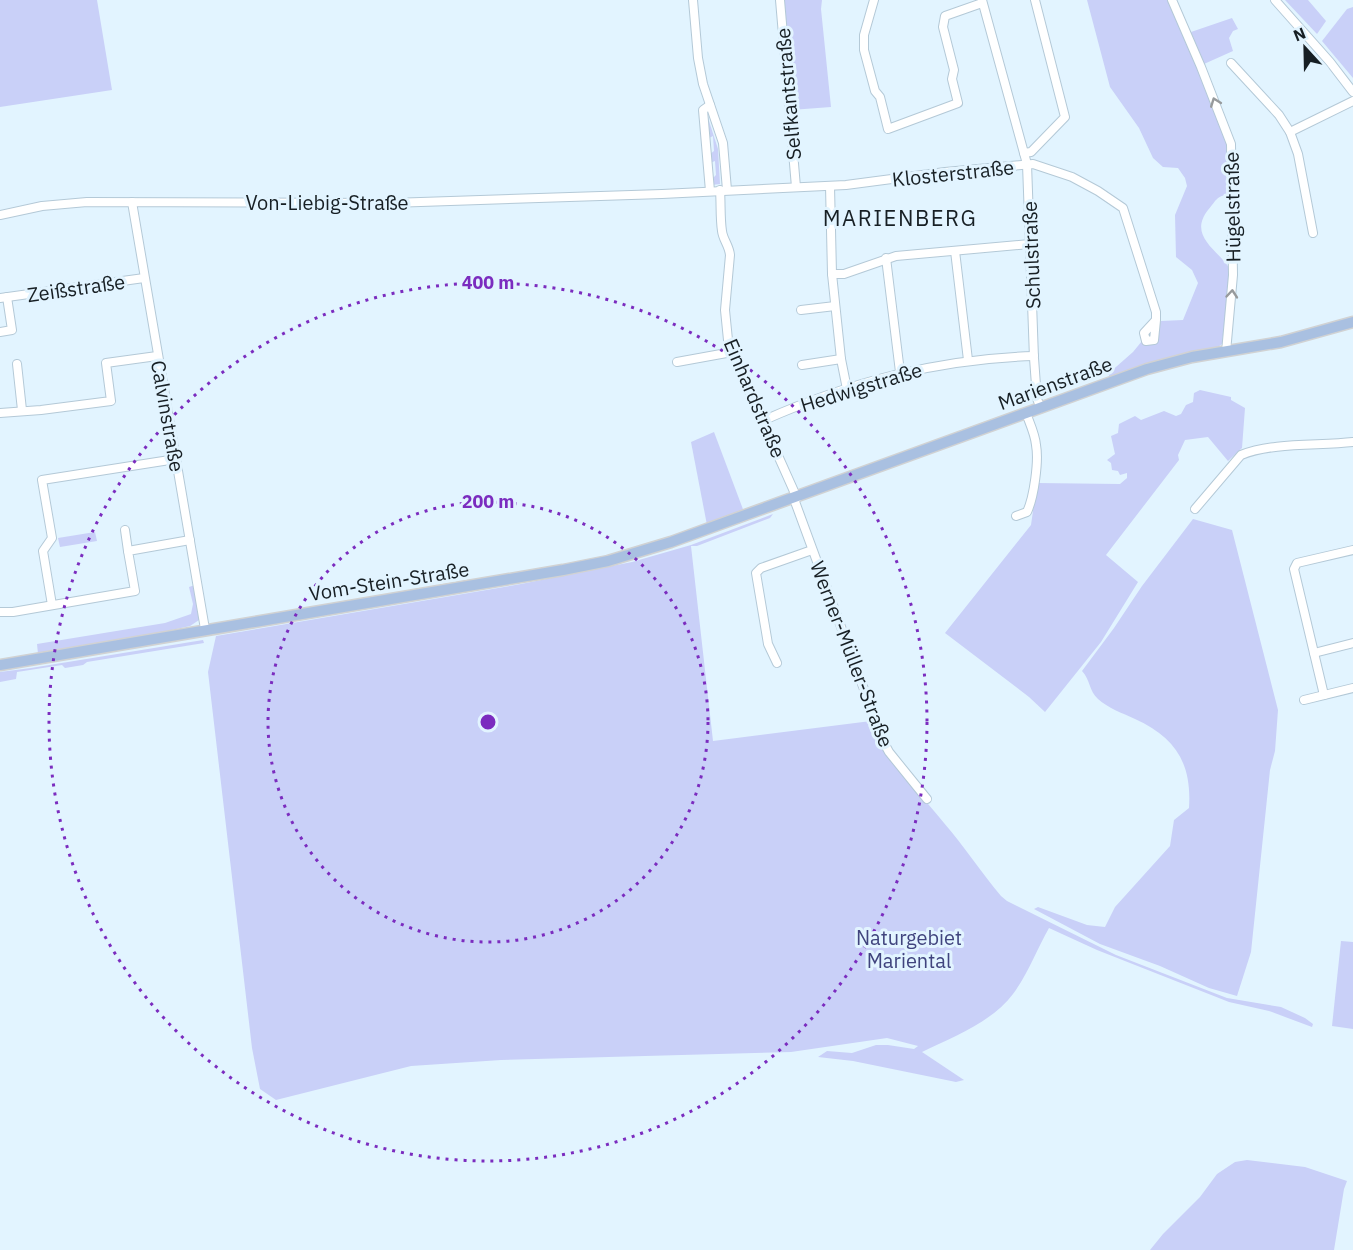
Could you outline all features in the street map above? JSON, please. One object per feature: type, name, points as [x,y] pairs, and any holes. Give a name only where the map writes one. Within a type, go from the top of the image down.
[{"type":"main road","name":"Marienstraße","points":[[777,505],[1147,369],[1192,357],[1281,342],[1353,321]]},
{"type":"main road","name":"Vom-Stein-Straße","points":[[0,665],[608,561],[671,543],[777,505]]},
{"type":"street","name":"Einhardstraße","points":[[693,0],[702,84],[723,143],[722,232],[729,246],[730,265],[725,310],[726,327],[732,352],[795,498]]},
{"type":"street","name":"Selfkantstraße","points":[[780,0],[795,187]]},
{"type":"street","points":[[874,0],[864,35],[864,50],[874,91],[880,98],[888,129],[957,103],[952,79],[954,70],[943,27],[944,19],[945,16],[982,2]]},
{"type":"street","points":[[1024,153],[1031,152],[1065,117],[1035,0]]},
{"type":"street","name":"Hügelstraße","points":[[1172,0],[1231,144],[1233,275],[1226,352]]},
{"type":"street","points":[[1275,0],[1353,92]]},
{"type":"street","name":"Schulstraße","points":[[982,2],[1027,164],[1034,356],[1037,399],[1041,408]]},
{"type":"street","points":[[1231,63],[1279,115],[1290,132],[1298,154],[1313,233]]},
{"type":"street","points":[[1290,132],[1353,101]]},
{"type":"street","points":[[710,105],[703,110],[710,191]]},
{"type":"street","name":"Klosterstraße","points":[[655,194],[830,186],[1027,164],[1060,171],[1123,208],[1156,312],[1156,320]]},
{"type":"street","points":[[830,186],[832,274],[841,359],[847,389]]},
{"type":"street","name":"Von-Liebig-Straße","points":[[0,215],[63,203],[391,203],[655,194]]},
{"type":"street","name":"Calvinstraße","points":[[132,202],[205,629]]},
{"type":"street","points":[[832,274],[852,272],[886,258],[1030,244]]},
{"type":"street","points":[[955,251],[968,360]]},
{"type":"street","points":[[886,258],[900,372]]},
{"type":"street","name":"Zeißstraße","points":[[0,332],[12,330],[3,298],[144,278]]},
{"type":"street","points":[[801,310],[836,306]]},
{"type":"street","points":[[677,362],[732,352]]},
{"type":"street","points":[[0,413],[111,401],[105,363],[157,356]]},
{"type":"street","name":"Hedwigstraße","points":[[762,421],[787,410],[900,372],[968,360],[1034,356]]},
{"type":"street","points":[[802,364],[841,359]]},
{"type":"street","points":[[17,364],[22,410]]},
{"type":"street","points":[[1016,516],[1027,512],[1036,463],[1037,447],[1026,413]]},
{"type":"street","points":[[1195,509],[1242,455],[1249,452],[1353,442]]},
{"type":"street","points":[[52,605],[43,551],[52,538],[42,480],[176,459]]},
{"type":"street","name":"Werner-Müller-Straße","points":[[795,498],[812,550],[884,741],[927,799]]},
{"type":"street","points":[[0,612],[135,591],[125,530]]},
{"type":"street","points":[[128,551],[190,540]]},
{"type":"street","points":[[777,663],[768,644],[756,573],[761,568],[812,550]]},
{"type":"street","points":[[1324,695],[1294,569],[1297,563],[1353,550]]},
{"type":"street","points":[[1314,652],[1353,643]]},
{"type":"street","points":[[1304,700],[1353,688]]},
{"type":"green space","points":[[0,0],[97,0],[112,90],[0,107]]},
{"type":"green space","points":[[785,0],[822,0],[831,107],[791,110],[783,6],[785,6]]},
{"type":"green space","points":[[1087,0],[1170,0],[1223,130],[1228,151],[1229,194],[1215,201],[1203,219],[1201,227],[1207,242],[1230,269],[1222,344],[1214,348],[1154,361],[1110,377],[1108,374],[1142,341],[1159,338],[1158,326],[1161,321],[1183,320],[1198,283],[1192,270],[1176,257],[1175,215],[1187,186],[1185,178],[1178,168],[1163,167],[1153,158],[1139,128],[1110,87]]},
{"type":"green space","points":[[1285,0],[1308,0],[1326,21],[1317,34]]},
{"type":"green space","points":[[1353,7],[1353,78],[1322,41],[1347,9]]},
{"type":"green space","points":[[1232,18],[1238,29],[1233,31],[1229,38],[1233,51],[1204,64],[1191,32]]},
{"type":"green space","points":[[708,118],[718,149],[720,184],[712,185],[711,180],[716,175],[715,161],[710,163],[709,155],[714,151],[713,136],[707,139],[706,121]]},
{"type":"green space","points":[[1200,390],[1231,397],[1231,400],[1245,408],[1242,448],[1228,461],[1208,437],[1185,440],[1178,455],[1179,460],[1106,555],[1138,582],[1101,642],[1045,712],[1029,697],[945,633],[1031,525],[1037,483],[1120,484],[1127,478],[1127,473],[1120,475],[1118,471],[1112,470],[1111,463],[1107,460],[1115,454],[1111,436],[1118,433],[1119,424],[1135,416],[1141,420],[1164,411],[1176,416],[1181,414],[1186,405],[1193,402],[1194,393]]},
{"type":"green space","points":[[714,432],[744,512],[707,525],[691,442]]},
{"type":"green space","name":"Naturgebiet Mariental","points":[[773,514],[770,518],[697,546],[691,546],[713,741],[871,721],[886,749],[904,774],[1007,901],[1116,955],[1227,998],[1281,1007],[1305,1018],[1313,1024],[1312,1027],[1269,1011],[1229,1002],[1097,950],[1049,928],[1023,978],[1004,1004],[983,1021],[922,1052],[964,1080],[956,1082],[853,1061],[818,1057],[827,1051],[852,1053],[876,1045],[914,1049],[918,1046],[887,1038],[791,1052],[501,1060],[411,1066],[276,1100],[260,1089],[252,1048],[208,672],[216,636],[521,584],[632,562],[691,545]]},
{"type":"green space","points":[[1193,519],[1232,530],[1278,710],[1251,952],[1237,996],[1209,988],[1160,966],[1100,944],[1034,909],[1038,907],[1087,925],[1105,927],[1115,907],[1170,846],[1174,820],[1189,808],[1187,778],[1178,753],[1161,734],[1098,699],[1082,671]]},
{"type":"green space","points":[[95,532],[97,541],[60,547],[58,538]]},
{"type":"green space","points":[[195,585],[200,616],[199,620],[190,626],[135,638],[38,654],[37,644],[165,623],[191,614],[193,604],[189,587]]},
{"type":"green space","points":[[203,640],[204,643],[87,662],[83,665],[65,668],[62,665],[17,672],[16,679],[0,682],[0,672]]},
{"type":"green space","points":[[1341,941],[1353,942],[1353,1029],[1332,1026]]},
{"type":"green space","points":[[1247,1160],[1305,1167],[1347,1181],[1334,1250],[1150,1250],[1200,1197],[1217,1174],[1235,1162]]},
{"type":"district","name":"MARIENBERG","points":[[900,217]]}]
